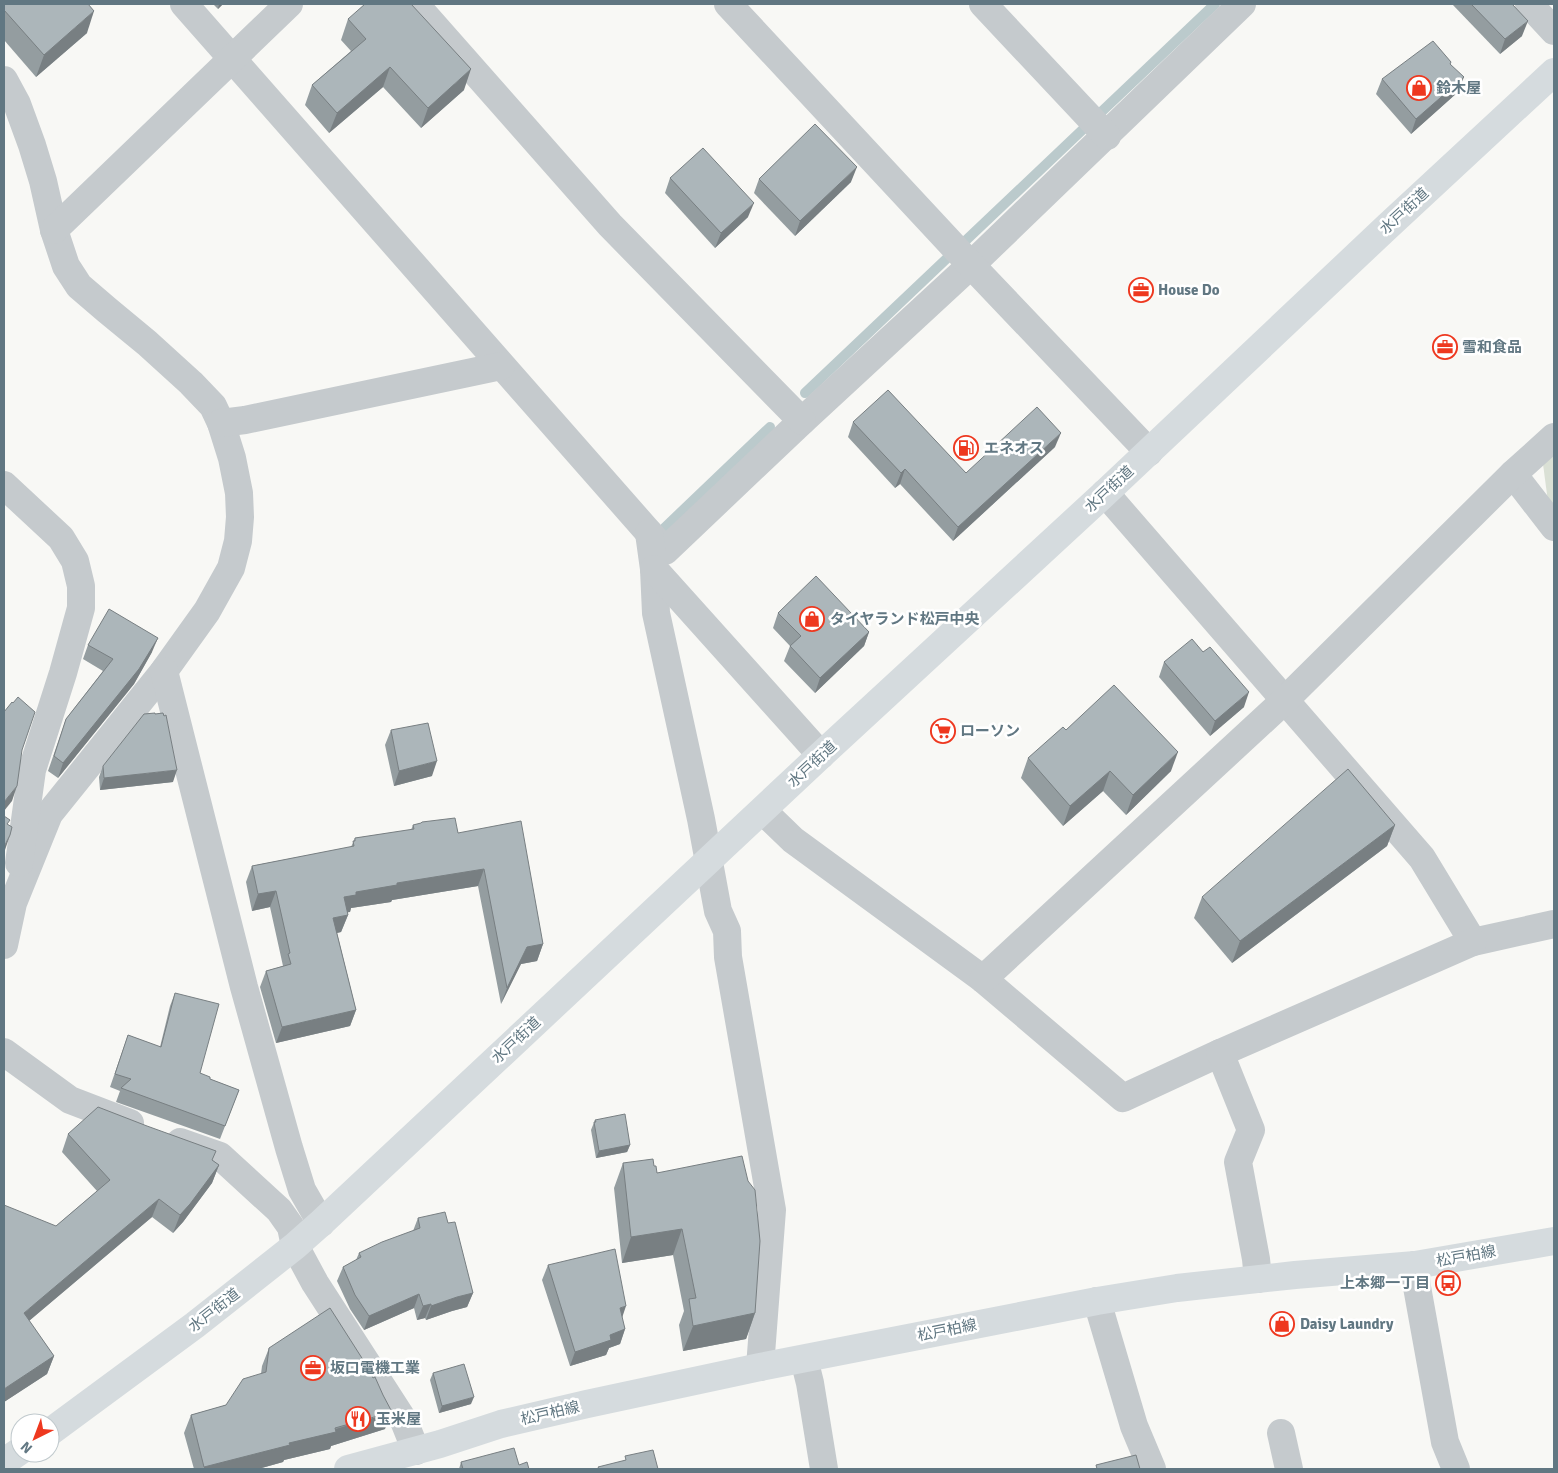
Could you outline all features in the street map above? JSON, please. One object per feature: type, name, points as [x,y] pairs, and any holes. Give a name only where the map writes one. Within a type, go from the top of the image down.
[{"type":"main road","name":"水戸街道","points":[[60,1425],[195,1325],[295,1246],[321,1223],[1554,72]]},
{"type":"main road","name":"松戸柏線","points":[[348,1469],[411,1458],[501,1424],[588,1404],[804,1358],[1096,1301],[1177,1288],[1414,1265],[1554,1241]]},
{"type":"street","points":[[184,4],[665,551],[1107,136],[1232,7]]},
{"type":"street","points":[[54,230],[289,4]]},
{"type":"street","points":[[415,4],[610,225],[802,421]]},
{"type":"street","points":[[728,4],[971,265],[1149,452]]},
{"type":"street","points":[[983,4],[1107,136]]},
{"type":"street","points":[[1529,4],[1554,31]]},
{"type":"street","points":[[4,80],[17,104],[32,145],[43,181],[54,230],[66,266],[79,286],[147,343],[213,406],[221,423],[232,458],[239,493],[240,517],[238,541],[231,568],[222,586],[202,618],[164,671],[49,814],[13,903]]},
{"type":"street","points":[[221,423],[245,420],[502,366]]},
{"type":"street","points":[[983,979],[1285,700],[1513,474],[1554,437]]},
{"type":"street","points":[[1513,474],[1554,527]]},
{"type":"street","points":[[4,485],[61,538],[75,561],[81,586],[81,608],[63,673],[32,770],[13,903],[4,945]]},
{"type":"street","points":[[1105,493],[1422,858],[1473,942]]},
{"type":"street","points":[[650,533],[656,612],[699,809],[718,911],[727,931],[728,958],[772,1210],[760,1367]]},
{"type":"street","points":[[654,569],[821,755]]},
{"type":"street","points":[[164,671],[244,987],[289,1148],[302,1190],[321,1223]]},
{"type":"street","points":[[763,811],[794,840],[983,979],[1123,1098],[1220,1053],[1473,942],[1554,924]]},
{"type":"street","points":[[4,1052],[70,1100],[146,1130],[220,1156],[279,1210],[291,1227],[295,1246],[315,1283],[404,1421],[411,1458]]},
{"type":"street","points":[[1220,1053],[1251,1130],[1238,1162],[1258,1279]]},
{"type":"street","points":[[1414,1265],[1446,1442],[1456,1469]]},
{"type":"street","points":[[1096,1301],[1134,1426],[1152,1469]]},
{"type":"street","points":[[804,1358],[810,1382],[824,1469]]},
{"type":"street","points":[[1281,1433],[1289,1469]]},
{"type":"shaded area","points":[[1554,454],[1554,510],[1548,502],[1543,464]]},
{"type":"building","points":[[4,4],[88,4],[94,11],[44,55],[4,10]]},
{"type":"building","points":[[365,4],[411,4],[471,69],[428,108],[390,67],[337,113],[312,85],[366,39],[348,19]]},
{"type":"building","points":[[1471,4],[1512,4],[1528,21],[1505,39]]},
{"type":"building","points":[[1433,41],[1451,62],[1450,64],[1464,77],[1416,119],[1382,79]]},
{"type":"building","points":[[815,124],[857,167],[800,221],[759,179]]},
{"type":"building","points":[[703,148],[754,203],[721,233],[670,178]]},
{"type":"building","points":[[888,390],[966,473],[1037,407],[1061,433],[958,527],[905,469],[901,473],[853,422]]},
{"type":"building","points":[[816,576],[869,632],[820,678],[790,646],[801,636],[778,613]]},
{"type":"building","points":[[109,609],[158,638],[139,669],[63,763],[54,756],[66,719],[113,659],[88,645]]},
{"type":"building","points":[[1192,639],[1203,652],[1210,647],[1249,692],[1215,721],[1164,662]]},
{"type":"building","points":[[1114,685],[1178,752],[1133,795],[1110,771],[1070,806],[1028,758],[1063,727],[1066,730]]},
{"type":"building","points":[[18,697],[35,712],[22,750],[17,786],[4,802],[4,712]]},
{"type":"building","points":[[144,714],[166,715],[177,770],[104,778],[103,766]]},
{"type":"building","points":[[428,723],[437,761],[399,771],[391,730]]},
{"type":"building","points":[[1348,769],[1395,825],[1240,941],[1202,897]]},
{"type":"building","points":[[4,816],[10,820],[7,824],[12,827],[4,847]]},
{"type":"building","points":[[455,818],[458,833],[521,821],[543,944],[527,947],[507,988],[484,869],[397,883],[397,885],[356,892],[356,895],[344,897],[348,915],[333,918],[356,1010],[282,1027],[266,971],[291,964],[288,954],[290,953],[276,891],[258,894],[252,866],[354,846],[353,841],[355,841],[355,838],[414,829],[413,825],[422,822]]},
{"type":"building","points":[[175,993],[219,1004],[200,1073],[210,1077],[210,1079],[239,1090],[225,1126],[121,1088],[131,1079],[115,1074],[128,1035],[161,1047]]},
{"type":"building","points":[[98,1107],[216,1151],[212,1160],[219,1165],[180,1215],[159,1199],[24,1313],[54,1356],[4,1389],[4,1205],[56,1226],[110,1180],[68,1134]]},
{"type":"building","points":[[625,1114],[630,1145],[599,1151],[595,1120]]},
{"type":"building","points":[[742,1156],[748,1181],[755,1190],[760,1241],[755,1313],[693,1326],[689,1299],[696,1298],[682,1229],[631,1237],[623,1163],[653,1159],[657,1173]]},
{"type":"building","points":[[445,1212],[448,1223],[455,1222],[473,1293],[431,1306],[431,1304],[423,1306],[419,1294],[369,1316],[355,1295],[343,1267],[361,1257],[359,1253],[420,1228],[418,1218]]},
{"type":"building","points":[[615,1249],[626,1306],[620,1308],[625,1329],[610,1335],[611,1340],[575,1352],[548,1265]]},
{"type":"building","points":[[330,1308],[373,1378],[375,1377],[392,1412],[335,1428],[336,1432],[204,1467],[191,1415],[226,1405],[243,1379],[266,1372],[269,1348]]},
{"type":"building","points":[[464,1364],[474,1397],[442,1406],[433,1373]]},
{"type":"building","points":[[514,1448],[519,1465],[527,1462],[529,1469],[463,1469],[461,1462]]},
{"type":"building","points":[[653,1450],[658,1469],[599,1469],[598,1467],[626,1460],[625,1456]]},
{"type":"building","points":[[1136,1455],[1140,1469],[1097,1469],[1096,1465]]},
{"type":"waterway","points":[[805,393],[1215,4]]},
{"type":"waterway","points":[[658,534],[770,427]]},
{"type":"place","name":"鈴木屋","points":[[1419,88]]},
{"type":"place","name":"House Do","points":[[1141,290]]},
{"type":"place","name":"雪和食品","points":[[1445,347]]},
{"type":"place","name":"エネオス","points":[[966,448]]},
{"type":"place","name":"タイヤランド松戸中央","points":[[812,619]]},
{"type":"place","name":"ローソン","points":[[943,731]]},
{"type":"place","name":"上本郷一丁目","points":[[1448,1283]]},
{"type":"place","name":"Daisy Laundry","points":[[1282,1324]]},
{"type":"place","name":"坂口電機工業","points":[[313,1368]]},
{"type":"place","name":"玉米屋","points":[[358,1419]]}]
